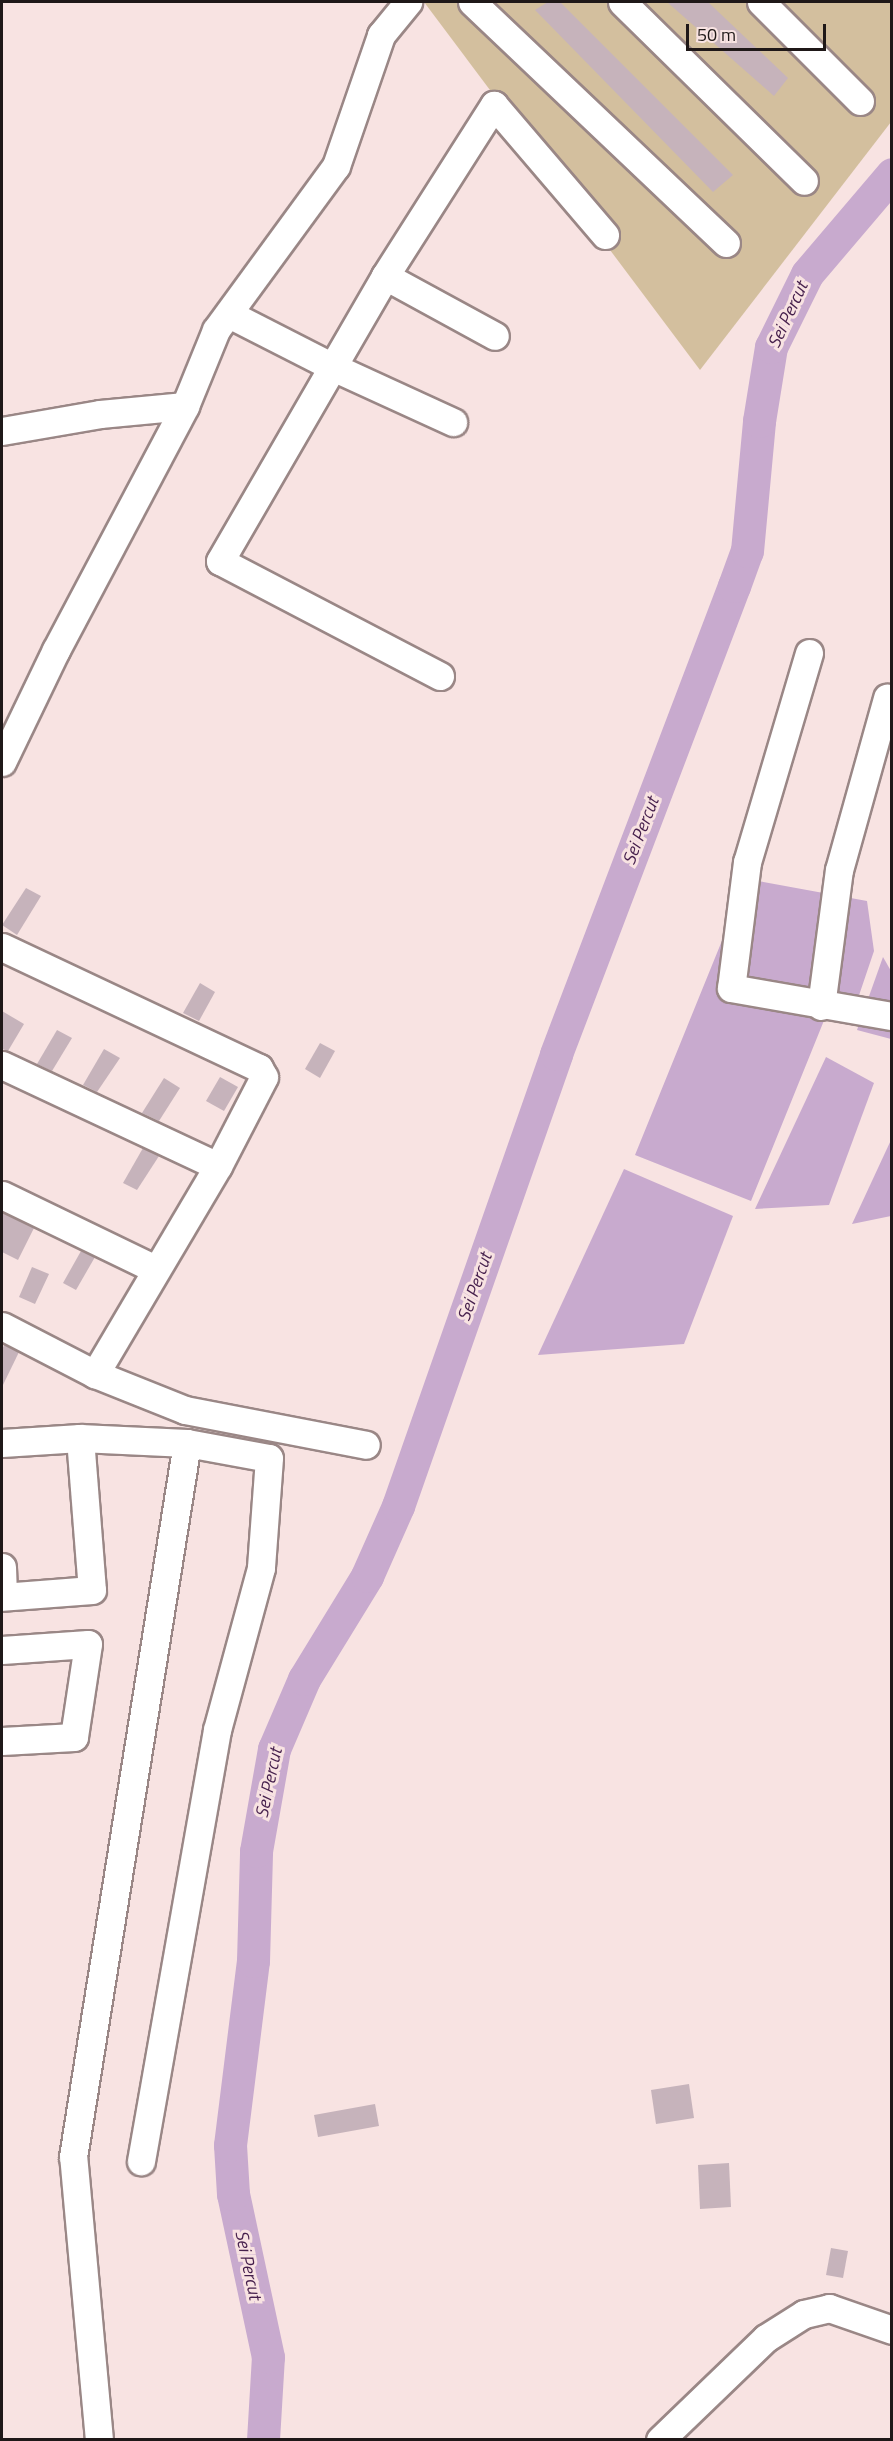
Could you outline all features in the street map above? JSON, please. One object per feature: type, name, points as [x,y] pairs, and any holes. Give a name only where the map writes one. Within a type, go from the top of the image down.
[{"type":"street","points":[[2,762],[56,650],[185,406],[216,330],[336,166],[381,35],[408,2]]},
{"type":"street","points":[[472,2],[726,243]]},
{"type":"street","points":[[622,2],[804,181]]},
{"type":"street","points":[[760,2],[860,101]]},
{"type":"street","points":[[440,676],[220,561],[335,368],[385,276],[494,105],[605,235]]},
{"type":"street","points":[[385,276],[495,336]]},
{"type":"street","points":[[229,314],[335,368],[453,422]]},
{"type":"street","points":[[2,431],[99,414],[185,406]]},
{"type":"street","points":[[809,653],[747,862],[731,988],[821,1006],[891,1016]]},
{"type":"street","points":[[821,1006],[839,870],[887,698]]},
{"type":"street","points":[[2,947],[259,1068],[264,1084],[95,1374]]},
{"type":"street","points":[[2,1065],[218,1166]]},
{"type":"street","points":[[2,1195],[155,1269]]},
{"type":"street","points":[[2,1326],[95,1374],[185,1410],[366,1445]]},
{"type":"street","points":[[2,1443],[80,1438],[187,1443],[269,1458],[261,1568],[217,1730],[141,2161]]},
{"type":"street","points":[[2,1567],[2,1597],[92,1590],[80,1438]]},
{"type":"street","points":[[99,2439],[73,2157],[187,1443]]},
{"type":"street","points":[[2,1650],[88,1644],[74,1737],[2,1741]]},
{"type":"street","points":[[660,2439],[766,2338],[804,2314],[829,2308],[891,2331]]},
{"type":"shaded area","points":[[424,2],[891,2],[891,122],[700,370]]},
{"type":"shaded area","points":[[747,879],[867,901],[874,951],[851,1019],[825,1018],[751,1201],[635,1155]]},
{"type":"shaded area","points":[[883,957],[891,971],[891,1039],[857,1030]]},
{"type":"shaded area","points":[[826,1057],[874,1083],[829,1205],[755,1209]]},
{"type":"shaded area","points":[[891,1140],[891,1216],[852,1224]]},
{"type":"shaded area","points":[[624,1169],[733,1216],[684,1344],[538,1355]]},
{"type":"building","points":[[548,2],[560,2],[733,175],[713,192],[535,10]]},
{"type":"building","points":[[667,2],[708,2],[788,78],[774,96]]},
{"type":"building","points":[[26,888],[41,896],[17,935],[2,925]]},
{"type":"building","points":[[200,983],[215,992],[199,1021],[183,1013]]},
{"type":"building","points":[[2,1011],[24,1024],[8,1051],[2,1049]]},
{"type":"building","points":[[57,1030],[72,1038],[52,1071],[37,1064]]},
{"type":"building","points":[[320,1043],[335,1051],[320,1078],[305,1069]]},
{"type":"building","points":[[104,1049],[120,1058],[97,1092],[83,1085]]},
{"type":"building","points":[[220,1077],[238,1087],[224,1111],[206,1101]]},
{"type":"building","points":[[164,1078],[180,1088],[159,1121],[142,1113]]},
{"type":"building","points":[[143,1148],[159,1156],[137,1190],[123,1183]]},
{"type":"building","points":[[2,1212],[34,1228],[18,1260],[2,1252]]},
{"type":"building","points":[[81,1251],[95,1257],[76,1290],[63,1283]]},
{"type":"building","points":[[32,1267],[49,1274],[35,1304],[19,1297]]},
{"type":"building","points":[[4,1345],[19,1352],[2,1387],[2,1350]]},
{"type":"building","points":[[689,2084],[694,2118],[656,2124],[651,2090]]},
{"type":"building","points":[[375,2104],[379,2126],[318,2137],[314,2115]]},
{"type":"building","points":[[729,2163],[731,2207],[700,2209],[698,2165]]},
{"type":"building","points":[[831,2248],[848,2251],[843,2278],[826,2275]]},
{"type":"waterway","name":"Sei Percut","points":[[263,2440],[268,2357],[233,2194],[230,2145],[253,1961],[256,1851],[274,1749],[304,1679],[367,1576],[398,1506],[556,1054],[747,551],[759,421],[771,347],[807,274],[892,174]]}]
